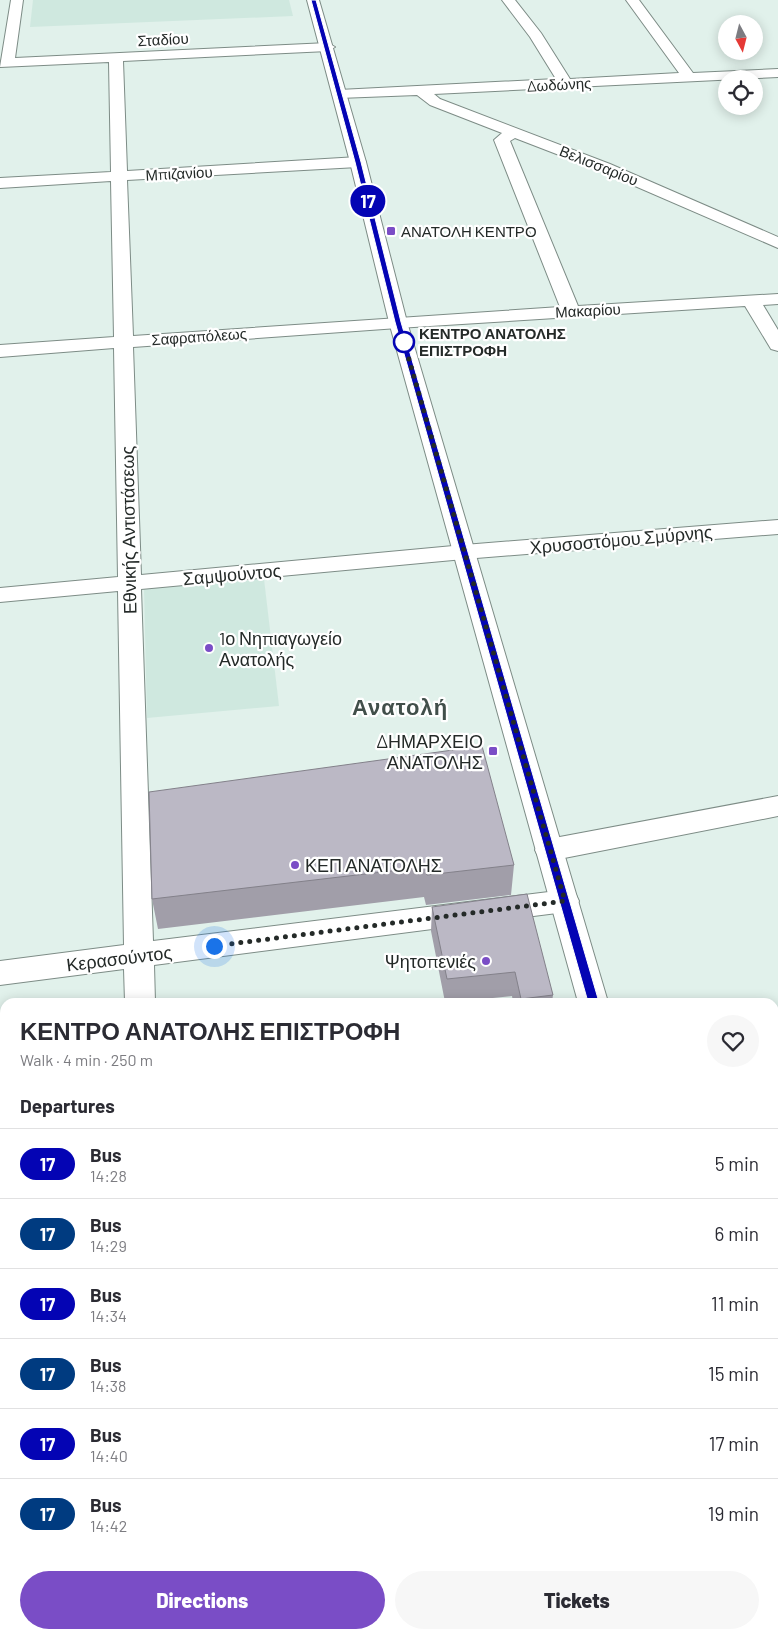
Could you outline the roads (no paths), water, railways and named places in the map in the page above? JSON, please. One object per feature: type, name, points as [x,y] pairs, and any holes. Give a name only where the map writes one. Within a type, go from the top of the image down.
[{"type":"street","points":[[4,63],[17,0]]},
{"type":"street","points":[[314,0],[328,47],[398,322],[592,998]]},
{"type":"street","points":[[508,0],[536,36],[566,84]]},
{"type":"street","points":[[632,0],[690,78]]},
{"type":"street","name":"Σταδίου","points":[[4,63],[328,47]]},
{"type":"street","name":"Εθνικής Αντιστάσεως","points":[[116,57],[140,998]]},
{"type":"street","name":"Δωδώνης","points":[[339,94],[778,73]]},
{"type":"street","name":"Βελισσαρίου","points":[[420,90],[435,102],[663,191],[776,241]]},
{"type":"street","points":[[515,132],[502,140],[571,312]]},
{"type":"street","name":"Μπιζανίου","points":[[0,183],[358,162]]},
{"type":"street","name":"Μακαρίου","points":[[398,322],[778,298]]},
{"type":"street","points":[[750,300],[778,345]]},
{"type":"street","name":"Σαφραπόλεως","points":[[0,351],[398,322]]},
{"type":"street","name":"Χρυσοστόμου Σμύρνης","points":[[464,552],[778,526]]},
{"type":"street","name":"Σαμψούντος","points":[[0,595],[464,552]]},
{"type":"street","points":[[549,850],[778,806]]},
{"type":"street","name":"Κερασούντος","points":[[0,973],[565,901]]},
{"type":"place","name":"ΑΝΑΤΟΛΗ ΚΕΝΤΡΟ","points":[[391,231]]},
{"type":"place","name":"ΚΕΝΤΡΟ ΑΝΑΤΟΛΗΣ ΕΠΙΣΤΡΟΦΗ","points":[[404,342]]},
{"type":"place","name":"1ο Νηπιαγωγείο Ανατολής","points":[[209,648]]},
{"type":"place","name":"ΔΗΜΑΡΧΕΙΟ ΑΝΑΤΟΛΗΣ","points":[[493,751]]},
{"type":"place","name":"ΚΕΠ ΑΝΑΤΟΛΗΣ","points":[[295,865]]},
{"type":"place","name":"Ψητοπενιές","points":[[486,961]]},
{"type":"district","name":"Ανατολή","points":[[400,706]]}]
